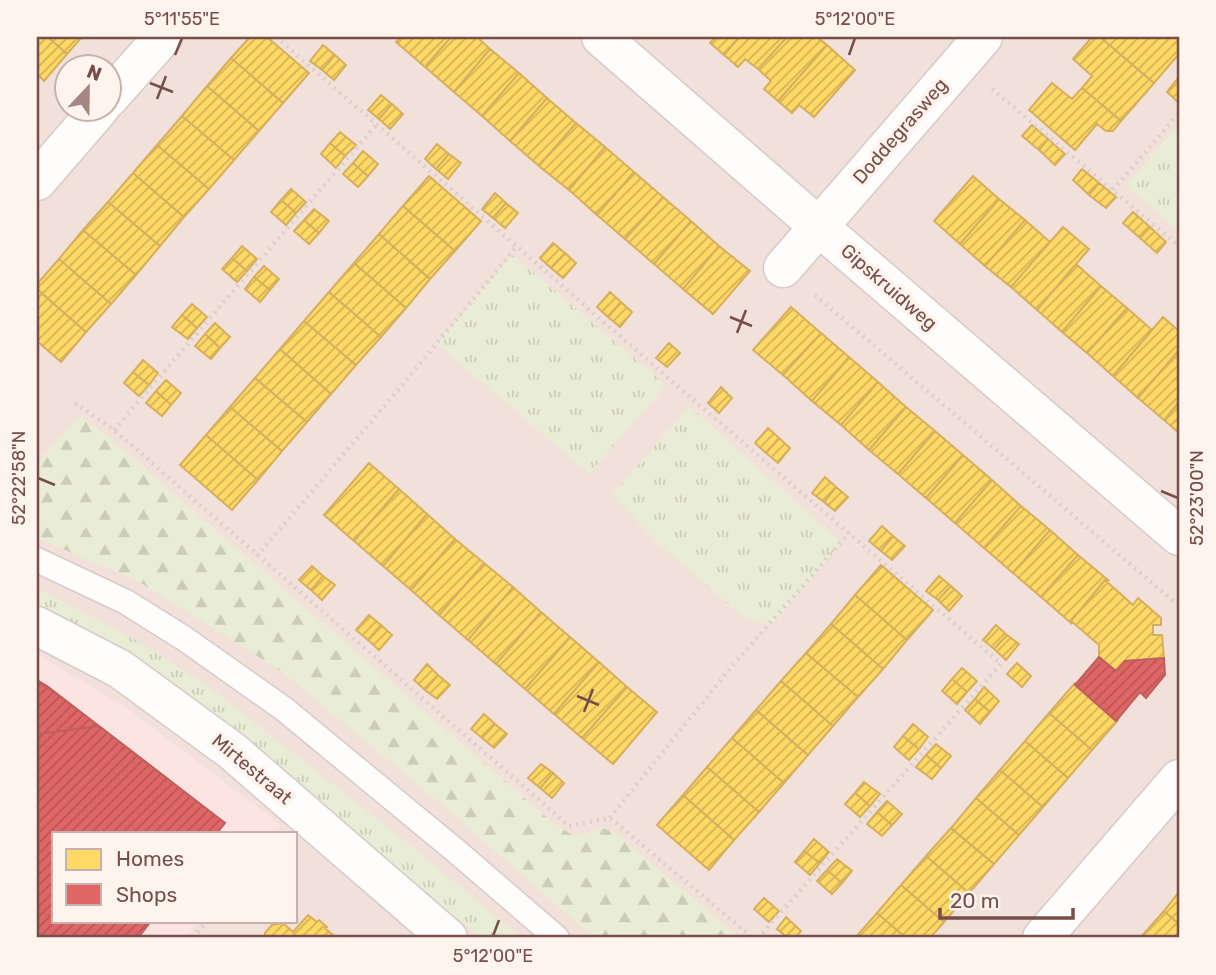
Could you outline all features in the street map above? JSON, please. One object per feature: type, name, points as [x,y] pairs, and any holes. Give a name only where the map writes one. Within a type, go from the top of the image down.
[{"type":"street","points":[[122,83],[163,37]]},
{"type":"street","name":"Gipskruidweg","points":[[601,37],[1179,536]]},
{"type":"street","name":"Doddegrasweg","points":[[783,268],[972,49]]},
{"type":"street","points":[[37,181],[88,122]]},
{"type":"street","name":"Mirtestraat","points":[[37,626],[120,669],[232,751],[448,938]]},
{"type":"street","points":[[1042,938],[1179,779]]},
{"type":"lane","points":[[37,560],[126,602],[185,639],[284,709],[457,851],[557,938]]},
{"type":"path","points":[[276,37],[1001,664],[755,938],[610,818]]},
{"type":"path","points":[[972,49],[1113,190],[1179,246]]},
{"type":"path","points":[[1113,190],[1179,113]]},
{"type":"path","points":[[114,430],[376,125]]},
{"type":"path","points":[[257,556],[517,246]]},
{"type":"path","points":[[783,268],[1179,606]]},
{"type":"path","points":[[75,402],[114,430],[569,826],[610,818],[729,671],[849,533]]},
{"type":"path","points":[[193,938],[207,922]]},
{"type":"shaded area","points":[[37,37],[1179,37],[1179,938],[37,938]]},
{"type":"shaded area","points":[[37,654],[127,708],[281,825],[275,832],[52,832],[52,922],[199,922],[185,938],[37,938]]},
{"type":"green space","points":[[1179,124],[1179,231],[1126,186]]},
{"type":"green space","points":[[513,255],[666,385],[589,474],[437,344]]},
{"type":"green space","points":[[689,406],[841,542],[772,625],[745,618],[661,546],[612,495]]},
{"type":"green space","points":[[80,415],[123,449],[552,822],[574,836],[602,828],[614,832],[741,938],[594,938],[440,803],[281,671],[138,581],[37,538],[37,463]]},
{"type":"green space","points":[[37,588],[134,639],[208,686],[406,842],[522,938],[482,938],[193,699],[129,652],[37,603]]},
{"type":"building: Homes","points":[[37,37],[48,37],[65,52],[52,52],[52,72],[44,81],[37,74]]},
{"type":"building: Homes","points":[[48,37],[82,37],[69,52],[65,52]]},
{"type":"building: Homes","points":[[250,37],[267,37],[309,73],[283,103],[231,58]]},
{"type":"building: Homes","points":[[401,37],[451,37],[425,67],[396,42]]},
{"type":"building: Homes","points":[[451,37],[477,37],[490,49],[454,92],[425,67]]},
{"type":"building: Homes","points":[[715,37],[739,37],[724,55],[710,43]]},
{"type":"building: Homes","points":[[739,37],[787,37],[758,69],[745,59],[738,67],[724,55]]},
{"type":"building: Homes","points":[[787,37],[817,37],[827,45],[778,101],[764,89],[771,81],[758,69]]},
{"type":"building: Homes","points":[[1092,37],[1100,37],[1154,83],[1121,121],[1082,88],[1092,76],[1073,59]]},
{"type":"building: Homes","points":[[1100,37],[1178,37],[1179,54],[1154,83]]},
{"type":"building: Homes","points":[[323,45],[335,55],[322,70],[310,61]]},
{"type":"building: Homes","points":[[827,45],[855,70],[814,117],[799,105],[792,113],[778,101]]},
{"type":"building: Homes","points":[[490,49],[519,73],[482,116],[454,92]]},
{"type":"building: Homes","points":[[335,55],[346,65],[334,80],[322,70]]},
{"type":"building: Homes","points":[[231,58],[283,103],[259,131],[207,86]]},
{"type":"building: Homes","points":[[519,73],[547,98],[510,141],[482,116]]},
{"type":"building: Homes","points":[[1179,78],[1179,103],[1167,92]]},
{"type":"building: Homes","points":[[1052,83],[1072,99],[1082,88],[1121,121],[1113,131],[1106,131],[1097,124],[1075,150],[1029,110]]},
{"type":"building: Homes","points":[[207,86],[259,131],[234,160],[182,116]]},
{"type":"building: Homes","points":[[381,95],[392,104],[379,119],[368,110]]},
{"type":"building: Homes","points":[[547,98],[576,123],[539,166],[510,141]]},
{"type":"building: Homes","points":[[392,104],[403,114],[390,129],[379,119]]},
{"type":"building: Homes","points":[[182,116],[234,160],[209,189],[157,145]]},
{"type":"building: Homes","points":[[576,123],[605,147],[569,190],[539,166]]},
{"type":"building: Homes","points":[[1032,125],[1048,139],[1039,150],[1022,136]]},
{"type":"building: Homes","points":[[340,132],[356,145],[345,156],[330,143]]},
{"type":"building: Homes","points":[[1048,139],[1065,154],[1055,165],[1039,150]]},
{"type":"building: Homes","points":[[330,143],[345,156],[336,168],[321,154]]},
{"type":"building: Homes","points":[[437,144],[449,154],[436,169],[425,159]]},
{"type":"building: Homes","points":[[157,145],[209,189],[184,217],[133,173]]},
{"type":"building: Homes","points":[[605,147],[634,172],[597,215],[569,190]]},
{"type":"building: Homes","points":[[363,151],[378,164],[368,176],[353,163]]},
{"type":"building: Homes","points":[[449,154],[461,163],[448,179],[436,169]]},
{"type":"building: Homes","points":[[353,163],[368,176],[358,187],[343,174]]},
{"type":"building: Homes","points":[[1082,169],[1099,183],[1089,195],[1073,180]]},
{"type":"building: Homes","points":[[634,172],[663,197],[625,239],[597,215]]},
{"type":"building: Homes","points":[[133,173],[184,217],[160,246],[108,202]]},
{"type":"building: Homes","points":[[429,176],[481,221],[455,251],[403,206]]},
{"type":"building: Homes","points":[[973,176],[999,199],[960,244],[934,221]]},
{"type":"building: Homes","points":[[1099,183],[1116,197],[1106,208],[1089,195]]},
{"type":"building: Homes","points":[[291,189],[306,202],[296,213],[281,200]]},
{"type":"building: Homes","points":[[495,193],[506,203],[493,218],[482,209]]},
{"type":"building: Homes","points":[[663,197],[691,221],[654,264],[625,239]]},
{"type":"building: Homes","points":[[999,199],[1025,220],[985,266],[960,244]]},
{"type":"building: Homes","points":[[281,200],[296,213],[286,225],[271,212]]},
{"type":"building: Homes","points":[[108,202],[160,246],[136,275],[83,230]]},
{"type":"building: Homes","points":[[506,203],[518,213],[505,228],[493,218]]},
{"type":"building: Homes","points":[[403,206],[455,251],[430,279],[379,234]]},
{"type":"building: Homes","points":[[314,209],[329,221],[319,233],[304,220]]},
{"type":"building: Homes","points":[[1133,212],[1150,227],[1140,238],[1123,223]]},
{"type":"building: Homes","points":[[304,220],[319,233],[309,244],[294,231]]},
{"type":"building: Homes","points":[[1025,220],[1050,242],[1011,287],[985,266]]},
{"type":"building: Homes","points":[[691,221],[719,246],[683,289],[654,264]]},
{"type":"building: Homes","points":[[1063,227],[1089,249],[1037,310],[1011,287]]},
{"type":"building: Homes","points":[[1150,227],[1166,242],[1157,253],[1140,238]]},
{"type":"building: Homes","points":[[83,230],[136,275],[111,304],[59,259]]},
{"type":"building: Homes","points":[[379,234],[430,279],[406,308],[354,263]]},
{"type":"building: Homes","points":[[553,243],[565,253],[551,268],[540,258]]},
{"type":"building: Homes","points":[[242,246],[257,259],[247,271],[232,258]]},
{"type":"building: Homes","points":[[719,246],[750,271],[713,314],[683,289]]},
{"type":"building: Homes","points":[[565,253],[576,263],[563,278],[551,268]]},
{"type":"building: Homes","points":[[232,258],[247,271],[237,282],[222,269]]},
{"type":"building: Homes","points":[[59,259],[111,304],[86,332],[37,289],[37,284]]},
{"type":"building: Homes","points":[[354,263],[406,308],[381,337],[329,292]]},
{"type":"building: Homes","points":[[1076,264],[1101,286],[1062,332],[1037,310]]},
{"type":"building: Homes","points":[[264,266],[279,279],[270,290],[254,277]]},
{"type":"building: Homes","points":[[254,277],[270,290],[260,302],[245,289]]},
{"type":"building: Homes","points":[[1101,286],[1127,308],[1087,353],[1062,332]]},
{"type":"building: Homes","points":[[37,289],[86,332],[61,362],[37,341]]},
{"type":"building: Homes","points":[[329,292],[381,337],[356,365],[304,321]]},
{"type":"building: Homes","points":[[610,292],[621,302],[608,317],[597,307]]},
{"type":"building: Homes","points":[[621,302],[632,312],[620,327],[608,317]]},
{"type":"building: Homes","points":[[192,304],[207,317],[197,328],[182,315]]},
{"type":"building: Homes","points":[[791,307],[821,333],[783,375],[753,350]]},
{"type":"building: Homes","points":[[1127,308],[1152,330],[1113,376],[1087,353]]},
{"type":"building: Homes","points":[[182,315],[197,328],[188,339],[172,327]]},
{"type":"building: Homes","points":[[1163,317],[1179,331],[1179,350],[1138,398],[1113,376]]},
{"type":"building: Homes","points":[[304,321],[356,365],[331,394],[280,349]]},
{"type":"building: Homes","points":[[215,323],[230,337],[220,348],[205,334]]},
{"type":"building: Homes","points":[[821,333],[849,357],[812,401],[783,375]]},
{"type":"building: Homes","points":[[205,334],[220,348],[211,359],[195,346]]},
{"type":"building: Homes","points":[[669,343],[680,353],[667,367],[656,358]]},
{"type":"building: Homes","points":[[280,349],[331,394],[307,422],[255,378]]},
{"type":"building: Homes","points":[[1179,350],[1179,402],[1164,420],[1138,398]]},
{"type":"building: Homes","points":[[849,357],[878,382],[841,425],[812,401]]},
{"type":"building: Homes","points":[[143,360],[158,373],[149,385],[133,372]]},
{"type":"building: Homes","points":[[133,372],[149,385],[139,396],[124,383]]},
{"type":"building: Homes","points":[[255,378],[307,422],[282,451],[230,407]]},
{"type":"building: Homes","points":[[166,380],[181,393],[171,405],[156,391]]},
{"type":"building: Homes","points":[[878,382],[906,407],[869,450],[841,425]]},
{"type":"building: Homes","points":[[721,387],[732,398],[719,413],[708,403]]},
{"type":"building: Homes","points":[[156,391],[171,405],[162,416],[146,403]]},
{"type":"building: Homes","points":[[1179,402],[1179,433],[1164,420]]},
{"type":"building: Homes","points":[[230,407],[282,451],[258,480],[206,435]]},
{"type":"building: Homes","points":[[906,407],[935,431],[898,474],[869,450]]},
{"type":"building: Homes","points":[[768,428],[779,438],[766,453],[755,443]]},
{"type":"building: Homes","points":[[935,431],[963,455],[926,498],[898,474]]},
{"type":"building: Homes","points":[[206,435],[258,480],[232,510],[180,465]]},
{"type":"building: Homes","points":[[779,438],[790,448],[778,463],[766,453]]},
{"type":"building: Homes","points":[[963,455],[992,480],[955,523],[926,498]]},
{"type":"building: Homes","points":[[369,463],[399,489],[354,541],[324,515]]},
{"type":"building: Homes","points":[[825,477],[836,487],[824,502],[812,493]]},
{"type":"building: Homes","points":[[992,480],[1021,506],[984,548],[955,523]]},
{"type":"building: Homes","points":[[836,487],[848,497],[835,511],[824,502]]},
{"type":"building: Homes","points":[[399,489],[427,514],[383,566],[354,541]]},
{"type":"building: Homes","points":[[1021,506],[1050,530],[1013,573],[984,548]]},
{"type":"building: Homes","points":[[427,514],[455,539],[411,590],[383,566]]},
{"type":"building: Homes","points":[[882,526],[893,536],[881,551],[869,541]]},
{"type":"building: Homes","points":[[1050,530],[1078,555],[1041,597],[1013,573]]},
{"type":"building: Homes","points":[[893,536],[905,546],[892,560],[881,551]]},
{"type":"building: Homes","points":[[455,539],[484,563],[439,615],[411,590]]},
{"type":"building: Homes","points":[[1078,555],[1108,580],[1105,580],[1071,623],[1041,597]]},
{"type":"building: Homes","points":[[484,563],[513,587],[468,640],[439,615]]},
{"type":"building: Homes","points":[[881,565],[933,610],[907,640],[855,595]]},
{"type":"building: Homes","points":[[312,566],[323,576],[311,590],[299,580]]},
{"type":"building: Homes","points":[[323,576],[335,585],[322,600],[311,590]]},
{"type":"building: Homes","points":[[939,576],[951,586],[938,600],[926,591]]},
{"type":"building: Homes","points":[[1105,580],[1133,605],[1138,598],[1161,618],[1161,625],[1153,625],[1153,635],[1162,635],[1164,658],[1125,661],[1116,671],[1099,657],[1099,645],[1071,621]]},
{"type":"building: Homes","points":[[951,586],[962,596],[949,611],[938,600]]},
{"type":"building: Homes","points":[[513,587],[541,612],[496,664],[468,640]]},
{"type":"building: Homes","points":[[855,595],[907,640],[883,669],[831,624]]},
{"type":"building: Homes","points":[[541,612],[570,637],[525,689],[496,664]]},
{"type":"building: Homes","points":[[369,615],[381,625],[368,640],[356,630]]},
{"type":"building: Homes","points":[[831,624],[883,669],[858,697],[806,653]]},
{"type":"building: Homes","points":[[381,625],[392,635],[379,650],[368,640]]},
{"type":"building: Homes","points":[[996,625],[1007,635],[994,649],[983,640]]},
{"type":"building: Homes","points":[[1007,635],[1019,644],[1006,660],[994,649]]},
{"type":"building: Homes","points":[[570,637],[599,662],[554,714],[525,689]]},
{"type":"building: Homes","points":[[806,653],[858,697],[833,726],[781,681]]},
{"type":"building: Homes","points":[[599,662],[627,687],[582,738],[554,714]]},
{"type":"building: Homes","points":[[1017,663],[1031,676],[1022,687],[1007,674]]},
{"type":"building: Homes","points":[[427,664],[438,675],[425,690],[414,680]]},
{"type":"building: Homes","points":[[962,668],[977,681],[967,692],[952,679]]},
{"type":"building: Homes","points":[[438,675],[450,685],[437,699],[425,690]]},
{"type":"building: Homes","points":[[952,679],[967,692],[957,704],[942,691]]},
{"type":"building: Homes","points":[[781,681],[833,726],[808,755],[756,710]]},
{"type":"building: Homes","points":[[1075,683],[1118,720],[1092,750],[1049,713]]},
{"type":"building: Homes","points":[[627,687],[657,712],[613,764],[582,738]]},
{"type":"building: Homes","points":[[984,687],[999,701],[990,712],[975,699]]},
{"type":"building: Homes","points":[[975,699],[990,712],[980,724],[965,710]]},
{"type":"building: Homes","points":[[756,710],[808,755],[784,783],[732,738]]},
{"type":"building: Homes","points":[[1049,713],[1092,750],[1068,778],[1025,741]]},
{"type":"building: Homes","points":[[484,714],[495,724],[482,738],[471,729]]},
{"type":"building: Homes","points":[[495,724],[507,734],[494,748],[482,738]]},
{"type":"building: Homes","points":[[913,724],[928,737],[919,749],[903,736]]},
{"type":"building: Homes","points":[[99,726],[168,779],[175,832],[52,832],[52,922],[137,922],[127,936],[37,938],[37,734]]},
{"type":"building: Homes","points":[[903,736],[919,749],[909,760],[894,747]]},
{"type":"building: Homes","points":[[732,738],[784,783],[759,812],[707,767]]},
{"type":"building: Homes","points":[[1025,741],[1068,778],[1043,807],[1000,770]]},
{"type":"building: Homes","points":[[936,744],[951,756],[941,768],[926,755]]},
{"type":"building: Homes","points":[[926,755],[941,768],[932,779],[916,767]]},
{"type":"building: Homes","points":[[541,764],[553,773],[540,788],[528,778]]},
{"type":"building: Homes","points":[[707,767],[759,812],[734,840],[683,795]]},
{"type":"building: Homes","points":[[1000,770],[1043,807],[1019,835],[976,798]]},
{"type":"building: Homes","points":[[553,773],[564,783],[552,798],[540,788]]},
{"type":"building: Homes","points":[[864,782],[880,794],[870,806],[855,793]]},
{"type":"building: Homes","points":[[855,793],[870,806],[860,817],[845,804]]},
{"type":"building: Homes","points":[[683,795],[734,840],[709,870],[657,825]]},
{"type":"building: Homes","points":[[976,798],[1019,835],[994,864],[951,828]]},
{"type":"building: Homes","points":[[887,801],[902,814],[892,825],[877,812]]},
{"type":"building: Homes","points":[[877,812],[892,825],[882,836],[867,824]]},
{"type":"building: Homes","points":[[951,828],[994,864],[969,893],[926,856]]},
{"type":"building: Homes","points":[[814,839],[829,852],[820,863],[804,851]]},
{"type":"building: Homes","points":[[804,851],[820,863],[810,875],[795,862]]},
{"type":"building: Homes","points":[[926,856],[969,893],[944,922],[901,885]]},
{"type":"building: Homes","points":[[837,859],[852,871],[842,883],[827,870]]},
{"type":"building: Homes","points":[[827,870],[842,883],[832,894],[817,881]]},
{"type":"building: Homes","points":[[901,885],[944,922],[930,938],[906,938],[877,913]]},
{"type":"building: Homes","points":[[1179,892],[1179,924],[1164,911]]},
{"type":"building: Homes","points":[[764,898],[779,911],[769,922],[754,909]]},
{"type":"building: Homes","points":[[1164,911],[1179,924],[1179,938],[1140,938]]},
{"type":"building: Homes","points":[[877,913],[906,938],[855,938]]},
{"type":"building: Homes","points":[[308,915],[317,922],[319,920],[336,938],[265,938],[265,933],[272,925],[283,923],[293,932]]},
{"type":"building: Homes","points":[[786,917],[801,931],[795,938],[788,938],[777,929]]},
{"type":"building: Shops","points":[[1099,657],[1116,671],[1125,661],[1164,658],[1165,675],[1146,698],[1140,692],[1116,721],[1075,685]]},
{"type":"building: Shops","points":[[37,680],[225,823],[218,832],[52,832],[52,922],[150,922],[138,938],[37,938]]},
{"type":"building: Shops","points":[[37,682],[46,686],[99,726],[37,734]]}]
